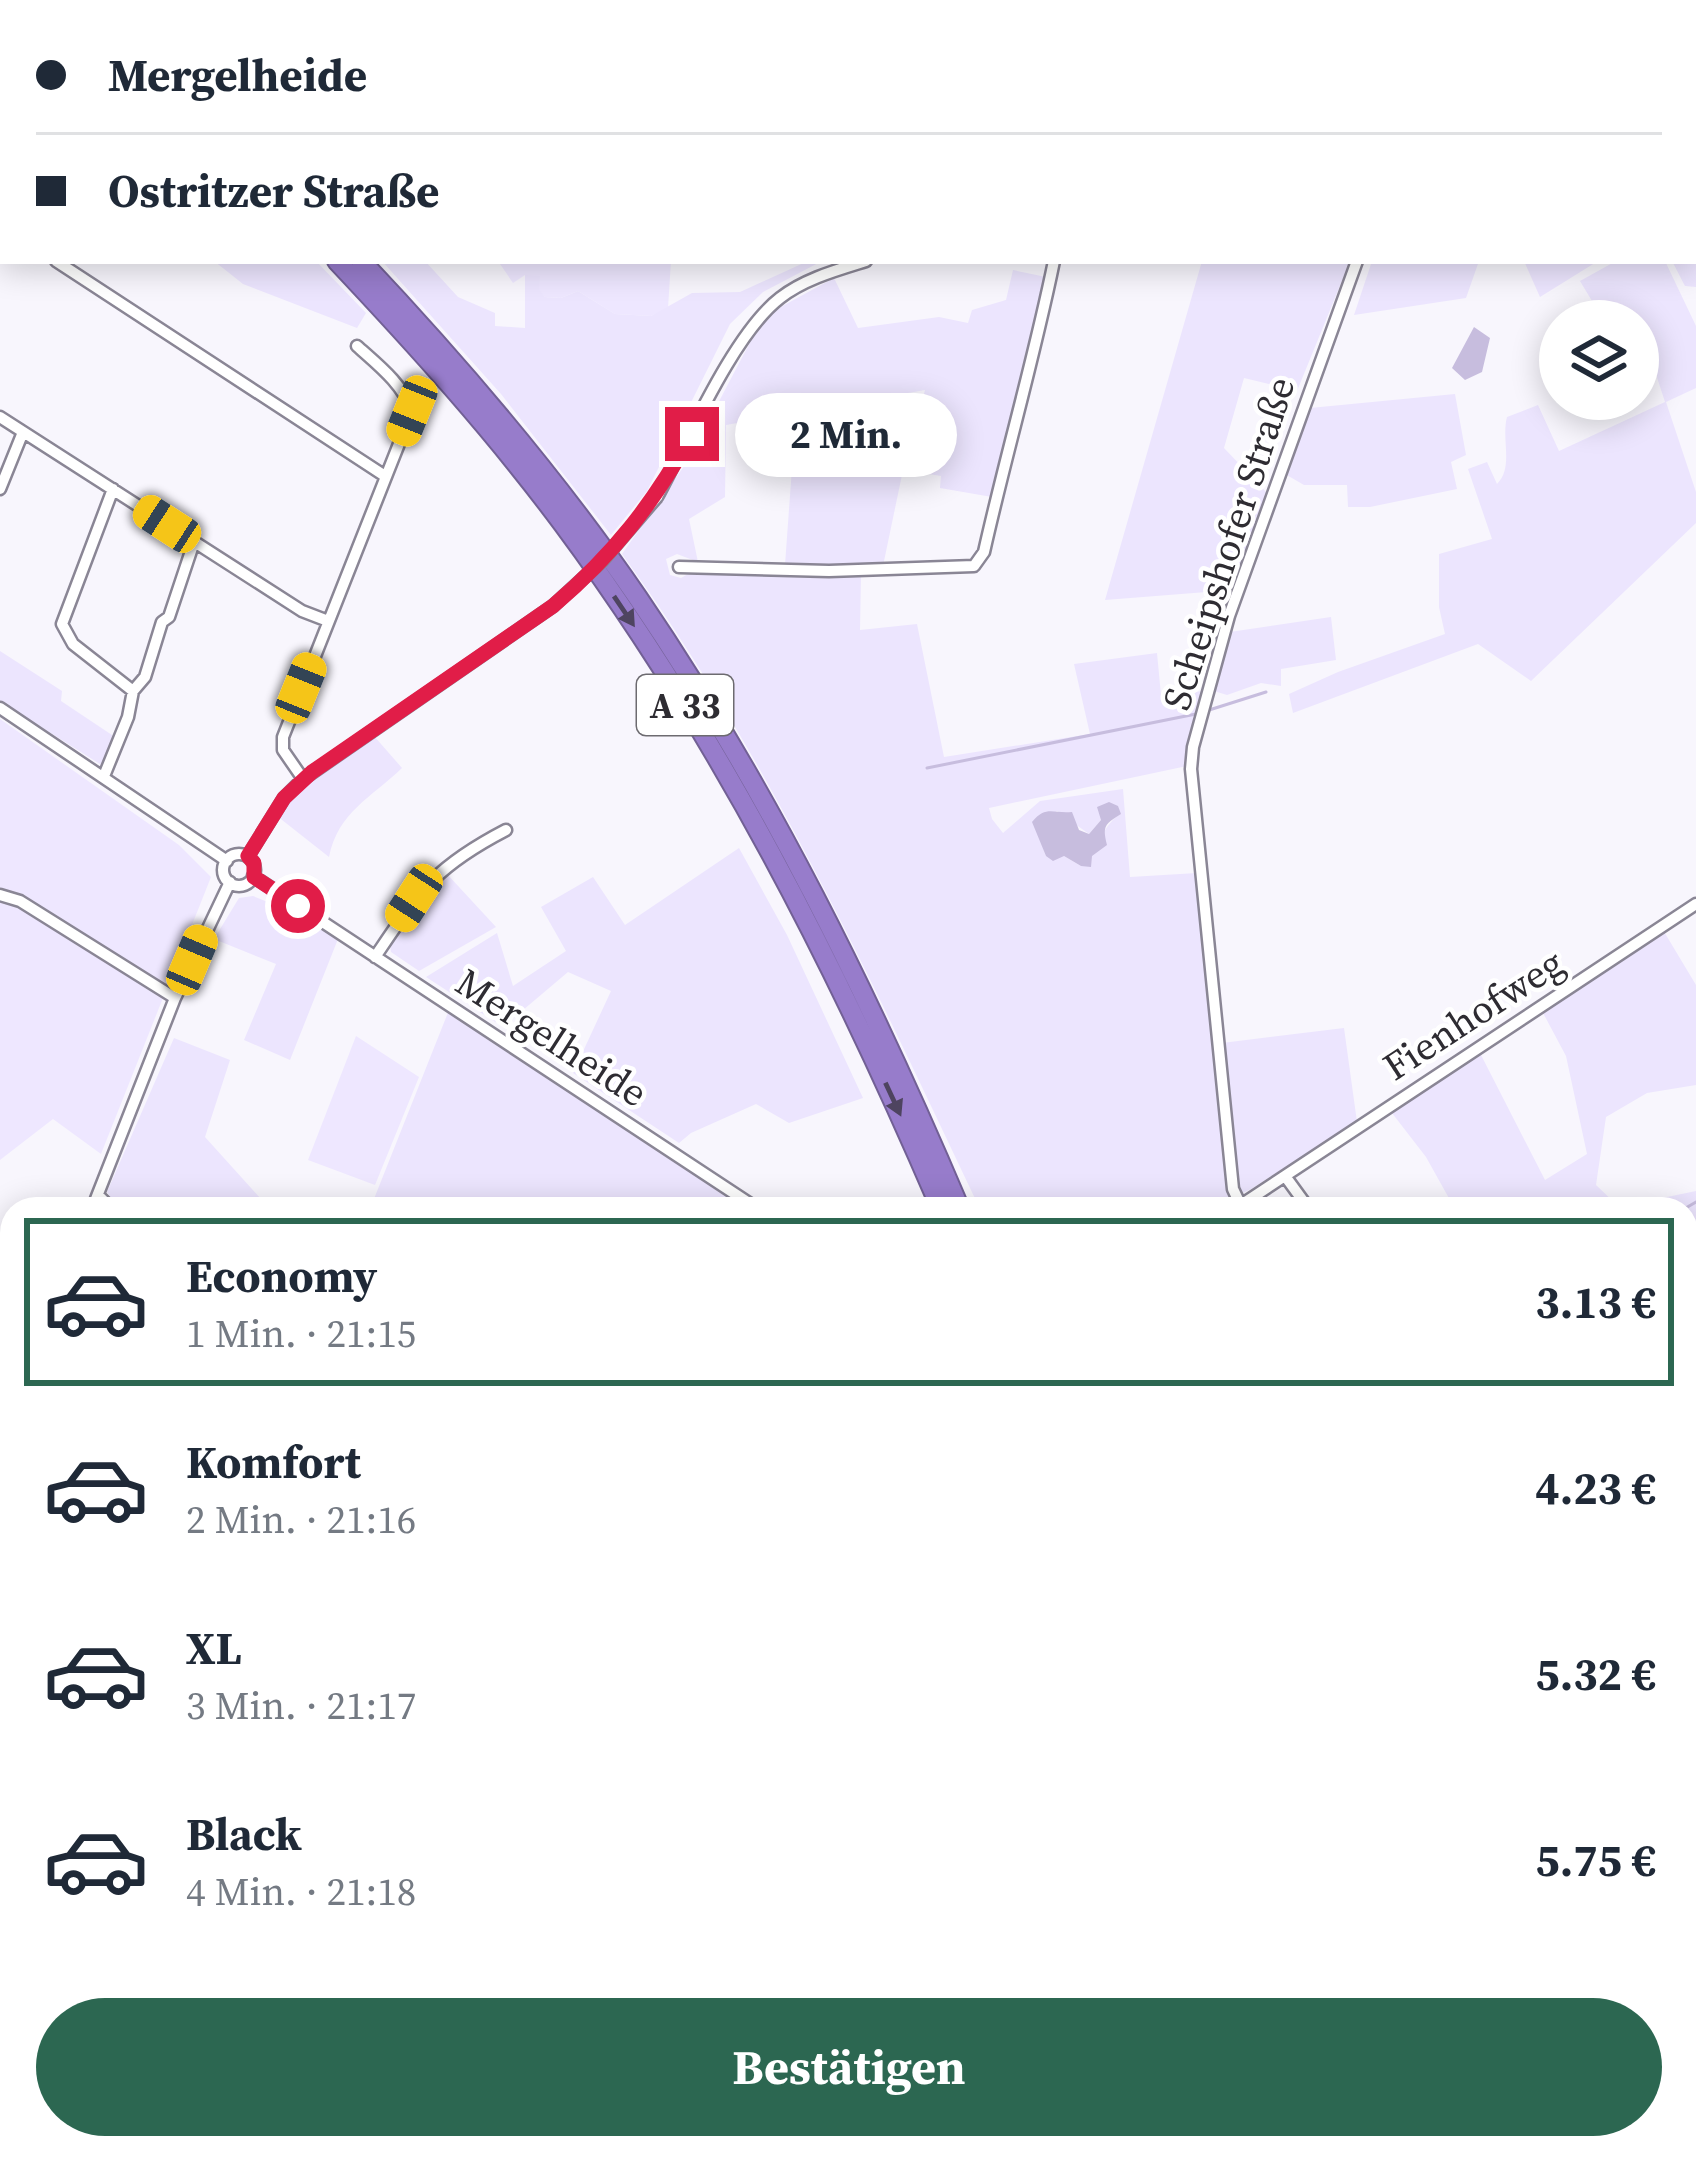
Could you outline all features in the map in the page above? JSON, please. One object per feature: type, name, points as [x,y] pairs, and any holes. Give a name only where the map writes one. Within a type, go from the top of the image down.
[{"type":"highway","name":"A 33","points":[[340,264],[420,350],[562,523],[692,716],[767,844],[839,984],[935,1197]]},
{"type":"highway","name":"A 33","points":[[365,264],[529,451],[638,599],[706,705],[783,836],[853,971],[955,1197]]},
{"type":"street","points":[[61,264],[385,476]]},
{"type":"street","points":[[248,856],[284,798],[303,779],[553,606],[602,561],[657,497],[754,322],[804,283],[856,264]]},
{"type":"street","points":[[679,567],[829,571],[974,566],[984,552],[1014,417],[1027,389],[1053,264]]},
{"type":"street","name":"Scheipshofer Straße","points":[[1235,1197],[1192,747],[1229,616],[1357,264]]},
{"type":"street","points":[[303,779],[283,750],[283,737],[412,411],[410,402],[357,346]]},
{"type":"street","points":[[0,417],[302,610],[328,621]]},
{"type":"street","points":[[0,489],[23,432]]},
{"type":"street","points":[[113,489],[62,624],[74,644],[133,691]]},
{"type":"street","points":[[104,776],[128,717],[133,691],[145,677],[162,622],[170,617],[194,542]]},
{"type":"street","points":[[0,709],[226,861]]},
{"type":"street","points":[[375,957],[428,883],[461,854],[506,830]]},
{"type":"street","points":[[234,855],[248,856],[254,863],[254,877],[243,885],[230,882],[224,874],[226,861],[234,855]]},
{"type":"street","name":"Mergelheide","points":[[254,877],[740,1197]]},
{"type":"street","points":[[98,1195],[175,998],[230,882]]},
{"type":"street","points":[[0,895],[20,901],[175,998]]},
{"type":"street","name":"Fienhofweg","points":[[1254,1197],[1696,904]]},
{"type":"street","points":[[1285,1176],[1300,1197]]},
{"type":"shaded area","points":[[218,264],[319,264],[366,313],[357,328],[243,284]]},
{"type":"shaded area","points":[[385,264],[428,264],[458,297],[495,313],[495,326],[525,328],[525,275],[540,276],[539,289],[545,297],[561,298],[578,291],[615,314],[651,316],[692,293],[740,292],[801,264],[816,264],[763,292],[730,324],[647,491],[611,535],[501,394]]},
{"type":"shaded area","points":[[500,264],[671,264],[668,308],[651,316],[615,314],[578,291],[561,298],[545,297],[525,275],[513,283]]},
{"type":"shaded area","points":[[1201,264],[1349,264],[1297,391],[1244,378],[1224,448],[1268,494],[1232,590],[1105,600]]},
{"type":"shaded area","points":[[1371,264],[1478,264],[1466,298],[1354,315]]},
{"type":"shaded area","points":[[1525,264],[1593,264],[1540,297]]},
{"type":"shaded area","points":[[1611,264],[1666,264],[1696,326],[1696,388],[1666,402],[1696,492],[1696,523],[1531,681],[1478,644],[1293,713],[1289,694],[1445,634],[1439,607],[1439,554],[1492,539],[1468,469],[1487,462],[1497,484],[1505,470],[1507,417],[1538,405],[1539,420],[1545,420],[1559,451],[1626,420],[1659,420],[1659,405],[1665,402],[1659,384],[1659,300],[1591,300],[1580,281]]},
{"type":"shaded area","points":[[1674,264],[1696,264],[1696,287],[1685,286]]},
{"type":"shaded area","points":[[1013,270],[1046,277],[1023,387],[992,497],[940,488],[941,476],[903,470],[883,566],[785,565],[795,426],[839,417],[837,441],[911,447],[925,390],[726,425],[725,497],[689,519],[698,562],[677,554],[666,559],[670,575],[681,578],[695,570],[861,574],[860,630],[917,624],[944,757],[1090,734],[1074,664],[1157,653],[1161,695],[1204,691],[1187,766],[989,808],[1003,833],[1040,801],[1123,789],[1130,877],[1197,873],[1214,1044],[1344,1028],[1357,1122],[1234,1197],[974,1197],[772,791],[675,631],[622,554],[687,462],[755,333],[777,309],[834,278],[858,328],[939,317],[968,323],[972,310],[1006,300]],"holes":[[[1057,811],[1089,834],[1101,820],[1120,814],[1081,866],[1064,856],[1046,856],[1036,827]]]},
{"type":"shaded area","points":[[1474,327],[1490,338],[1482,372],[1465,380],[1452,368]]},
{"type":"shaded area","points":[[1455,394],[1466,455],[1451,462],[1457,489],[1348,507],[1347,485],[1304,485],[1285,474],[1310,408]]},
{"type":"shaded area","points":[[1331,617],[1336,660],[1281,669],[1281,686],[1261,683],[1227,695],[1214,691],[1230,632]]},
{"type":"shaded area","points":[[0,651],[62,691],[61,701],[115,737],[103,766],[0,701]]},
{"type":"shaded area","points":[[0,719],[179,845],[211,877],[101,1154],[53,1119],[0,1160]]},
{"type":"shaded area","points":[[374,736],[402,768],[348,817],[329,857],[277,816],[315,777]]},
{"type":"shaded area","points":[[1109,802],[1121,814],[1106,826],[1107,845],[1092,856],[1091,867],[1064,856],[1053,861],[1046,856],[1032,822],[1037,817],[1046,812],[1072,812],[1079,830],[1089,834],[1101,820],[1097,807]]},
{"type":"shaded area","points":[[739,848],[787,935],[863,1098],[789,1123],[756,1104],[679,1143],[573,1073],[611,991],[568,972],[503,1027],[426,977],[497,933],[513,986],[566,951],[541,907],[593,877],[625,925]]},
{"type":"shaded area","points":[[447,874],[496,927],[419,971],[391,952],[390,946],[417,902]]},
{"type":"shaded area","points":[[253,896],[338,939],[290,1060],[244,1040],[276,964],[214,939],[239,898]]},
{"type":"shaded area","points":[[1663,930],[1696,985],[1696,1085],[1647,1093],[1606,1117],[1596,1185],[1609,1197],[1448,1197],[1426,1157],[1392,1113],[1480,1053],[1545,1180],[1587,1154],[1566,1056],[1542,1011]]},
{"type":"shaded area","points":[[449,1010],[730,1197],[375,1197]]},
{"type":"shaded area","points":[[356,1036],[419,1077],[375,1185],[308,1160]]},
{"type":"shaded area","points":[[174,1038],[230,1060],[205,1137],[259,1197],[111,1197],[107,1192]]},
{"type":"waterway","points":[[1206,711],[1266,692]]},
{"type":"waterway","points":[[927,768],[1196,714]]},
{"type":"route","points":[[298,906],[254,877],[254,863],[248,856],[284,798],[312,772],[581,582],[657,497],[692,434]]}]
